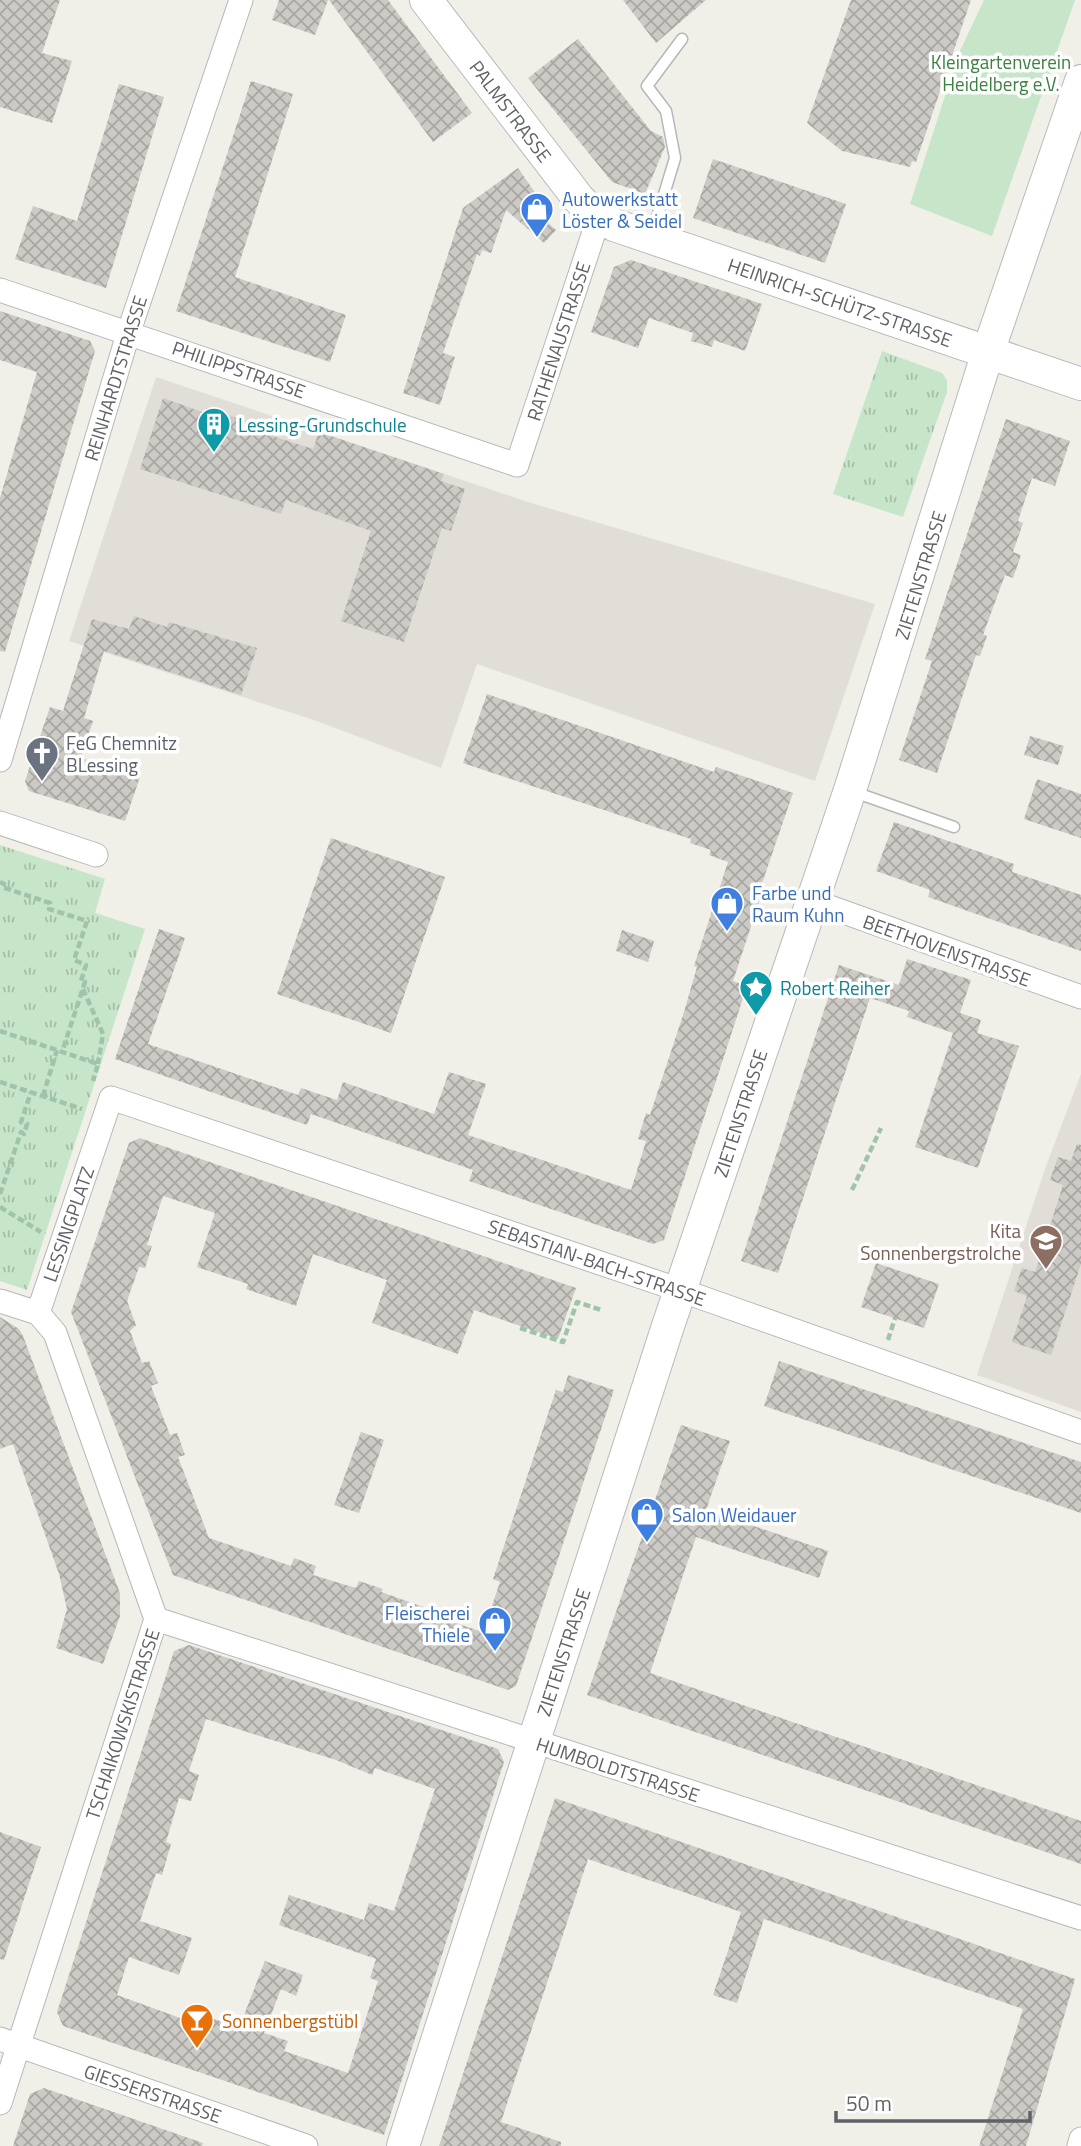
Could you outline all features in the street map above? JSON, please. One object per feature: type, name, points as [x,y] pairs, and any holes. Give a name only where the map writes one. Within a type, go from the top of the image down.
[{"type":"street","name":"REINHARDTSTRASSE","points":[[0,760],[129,331],[241,0]]},
{"type":"street","name":"PALMSTRASSE","points":[[426,0],[578,198],[599,218]]},
{"type":"street","name":"ZIETENSTRASSE","points":[[402,2146],[680,1290],[850,790],[988,352],[1081,81]]},
{"type":"street","name":"HEINRICH-SCHÜTZ-STRASSE","points":[[599,218],[1081,384]]},
{"type":"street","name":"RATHENAUSTRASSE","points":[[517,465],[599,218]]},
{"type":"street","name":"PHILIPPSTRASSE","points":[[0,290],[129,331],[517,465]]},
{"type":"street","points":[[0,823],[96,855]]},
{"type":"street","name":"BEETHOVENSTRASSE","points":[[813,901],[1081,997]]},
{"type":"street","name":"SEBASTIAN-BACH-STRASSE","points":[[98,1104],[680,1290],[1081,1432]]},
{"type":"street","name":"LESSINGPLATZ","points":[[38,1313],[61,1244],[98,1104]]},
{"type":"street","points":[[0,1301],[38,1313]]},
{"type":"street","name":"TSCHAIKOWSKISTRASSE","points":[[0,2103],[10,2043],[156,1619],[55,1333],[38,1313]]},
{"type":"street","name":"HUMBOLDTSTRASSE","points":[[156,1619],[1081,1918]]},
{"type":"street","name":"GIESSERSTRASSE","points":[[10,2043],[306,2146]]},
{"type":"street","points":[[1079,2146],[1081,2139]]},
{"type":"lane","points":[[650,237],[675,158],[666,111],[647,86],[682,39]]},
{"type":"lane","points":[[850,790],[954,827]]},
{"type":"path","points":[[0,882],[4,884],[2,887],[50,903],[49,909],[87,921],[74,960],[86,965],[81,981],[85,982],[43,1096]]},
{"type":"path","points":[[83,988],[103,1034],[98,1104]]},
{"type":"path","points":[[0,1031],[99,1064]]},
{"type":"path","points":[[0,1082],[43,1096],[98,1104]]},
{"type":"path","points":[[0,1194],[21,1132],[24,1134],[27,1124],[21,1122],[32,1092]]},
{"type":"path","points":[[87,1100],[98,1104]]},
{"type":"path","points":[[852,1190],[881,1128]]},
{"type":"path","points":[[0,1207],[61,1244]]},
{"type":"path","points":[[520,1328],[563,1342],[577,1302],[601,1310]]},
{"type":"shaded area","points":[[156,377],[531,503],[875,604],[815,781],[477,664],[441,768],[314,720],[69,641]]},
{"type":"shaded area","name":"Kita Sonnenbergstrolche","points":[[1081,1074],[1081,1412],[977,1375],[1046,1166]]},
{"type":"green space","name":"Kleingartenverein Heidelberg e.V.","points":[[984,0],[1075,0],[992,236],[910,204],[959,53]]},
{"type":"green space","points":[[882,351],[942,373],[947,380],[947,392],[903,517],[833,494]]},
{"type":"green space","points":[[0,845],[105,879],[95,913],[145,929],[27,1290],[0,1281]]},
{"type":"building","points":[[0,0],[60,0],[42,53],[72,61],[52,123],[0,107]]},
{"type":"building","points":[[279,0],[328,0],[315,35],[272,20]]},
{"type":"building","points":[[329,0],[388,0],[472,113],[433,142]]},
{"type":"building","points":[[623,0],[706,0],[656,43]]},
{"type":"building","points":[[851,0],[971,0],[916,162],[912,161],[910,167],[842,151],[807,123]]},
{"type":"building","points":[[578,39],[651,131],[663,137],[665,147],[645,194],[612,182],[528,78]]},
{"type":"building","points":[[251,81],[293,94],[235,277],[346,315],[330,362],[176,311]]},
{"type":"building","points":[[119,84],[164,97],[106,288],[15,259],[33,206],[77,221]]},
{"type":"building","points":[[713,159],[846,204],[825,263],[693,218]]},
{"type":"building","points":[[518,168],[536,194],[526,202],[556,230],[544,243],[506,210],[491,253],[482,250],[480,256],[477,254],[443,353],[455,357],[440,405],[403,393],[463,208]]},
{"type":"building","points":[[631,260],[762,304],[745,351],[714,340],[712,347],[691,341],[693,333],[649,318],[638,348],[591,332],[614,267]]},
{"type":"building","points":[[0,311],[90,341],[95,351],[5,652],[0,651],[0,498],[37,372],[0,360]]},
{"type":"building","points":[[163,398],[205,413],[206,408],[249,422],[248,428],[313,449],[319,432],[444,474],[441,481],[465,489],[451,531],[442,528],[404,642],[341,621],[371,531],[286,500],[281,514],[140,469]]},
{"type":"building","points":[[1006,419],[1070,441],[1055,486],[1032,478],[1018,521],[1023,523],[1013,552],[1021,555],[1013,578],[1005,575],[983,635],[987,636],[980,656],[976,655],[937,773],[899,760],[932,661],[925,659]]},
{"type":"building","points":[[134,616],[167,627],[169,622],[257,648],[241,695],[104,651],[84,718],[93,721],[81,758],[140,777],[125,821],[29,791],[25,781],[50,707],[63,711],[92,619],[129,629]]},
{"type":"building","points":[[487,694],[714,772],[716,767],[793,793],[759,892],[762,893],[733,981],[747,986],[664,1240],[653,1244],[469,1181],[473,1170],[311,1114],[307,1125],[115,1059],[159,929],[185,938],[148,1044],[298,1095],[301,1088],[337,1100],[343,1082],[434,1114],[449,1072],[486,1084],[468,1135],[631,1190],[646,1141],[638,1139],[646,1113],[650,1115],[684,1012],[697,967],[694,966],[728,862],[709,855],[711,850],[690,843],[691,839],[463,763]]},
{"type":"building","points":[[1030,736],[1064,746],[1058,765],[1024,755]]},
{"type":"building","points":[[1037,779],[1081,794],[1081,838],[1024,819]]},
{"type":"building","points":[[894,822],[1014,864],[1012,872],[1081,895],[1081,951],[928,897],[930,890],[876,871]]},
{"type":"building","points":[[331,838],[445,877],[391,1033],[277,994]]},
{"type":"building","points":[[622,930],[654,941],[648,962],[616,951]]},
{"type":"building","points":[[907,959],[971,980],[960,1013],[981,1020],[977,1033],[1019,1046],[978,1168],[915,1147],[953,1033],[907,1017],[909,1011],[870,998],[778,1273],[741,1261],[839,965],[899,985]]},
{"type":"building","points":[[140,1138],[576,1288],[558,1339],[474,1310],[458,1354],[372,1323],[387,1280],[313,1254],[296,1306],[246,1289],[248,1284],[197,1267],[215,1213],[163,1196],[147,1245],[152,1246],[145,1268],[139,1267],[127,1301],[136,1325],[130,1331],[142,1363],[149,1361],[158,1383],[151,1386],[170,1435],[177,1433],[185,1455],[178,1457],[209,1538],[291,1566],[294,1558],[316,1566],[313,1575],[356,1588],[359,1581],[383,1589],[381,1592],[438,1612],[437,1617],[483,1632],[500,1582],[493,1579],[556,1390],[563,1392],[568,1375],[614,1390],[516,1686],[508,1690],[173,1575],[71,1312],[129,1143]]},
{"type":"building","points":[[1077,1144],[1081,1145],[1081,1264],[1051,1355],[1012,1342],[1027,1296],[1014,1291],[1022,1268],[1035,1272],[1063,1185],[1050,1180],[1058,1157],[1071,1161]]},
{"type":"building","points":[[876,1263],[939,1284],[924,1328],[861,1307]]},
{"type":"building","points":[[0,1317],[19,1329],[23,1336],[120,1593],[120,1616],[103,1664],[56,1648],[67,1609],[59,1574],[13,1444],[0,1449]]},
{"type":"building","points":[[779,1361],[1081,1462],[1081,1513],[764,1406]]},
{"type":"building","points":[[681,1425],[730,1441],[706,1510],[828,1551],[819,1578],[696,1537],[650,1673],[1081,1821],[1081,1864],[587,1695]]},
{"type":"building","points":[[361,1432],[384,1440],[359,1513],[334,1505]]},
{"type":"building","points":[[189,1645],[498,1749],[504,1762],[384,2135],[63,2026],[57,2012],[174,1651]],"holes":[[[206,1719],[336,1760],[372,1775],[375,1768],[435,1789],[394,1911],[369,1903],[364,1920],[289,1895],[279,1925],[376,1959],[370,1978],[378,1981],[348,2073],[284,2051],[288,2041],[264,2033],[281,1989],[296,1996],[303,1975],[265,1961],[239,2028],[187,2009],[183,2019],[117,1995],[129,1957],[179,1975],[192,1938],[140,1921],[156,1873],[162,1875],[171,1844],[166,1842],[179,1798],[191,1801],[199,1775],[189,1771]]]},
{"type":"building","points":[[555,1798],[1075,1979],[1026,2146],[979,2146],[1023,2009],[764,1919],[737,2003],[713,1995],[741,1912],[588,1859],[501,2122],[561,2142],[561,2146],[439,2146]]},
{"type":"building","points":[[0,1832],[41,1847],[4,1960],[0,1959]]},
{"type":"building","points":[[44,2088],[203,2143],[202,2146],[13,2146],[30,2094]]},
{"type":"place","name":"Autowerkstatt Löster & Seidel","points":[[537,239]]},
{"type":"place","name":"Lessing-Grundschule","points":[[214,454]]},
{"type":"place","name":"FeG Chemnitz BLessing","points":[[42,783]]},
{"type":"place","name":"Farbe und Raum Kuhn","points":[[727,933]]},
{"type":"place","name":"Robert Reiher","points":[[756,1017]]},
{"type":"place","name":"Kita Sonnenbergstrolche","points":[[1046,1271]]},
{"type":"place","name":"Salon Weidauer","points":[[647,1544]]},
{"type":"place","name":"Fleischerei Thiele","points":[[495,1653]]},
{"type":"place","name":"Sonnenbergstübl","points":[[197,2050]]}]
